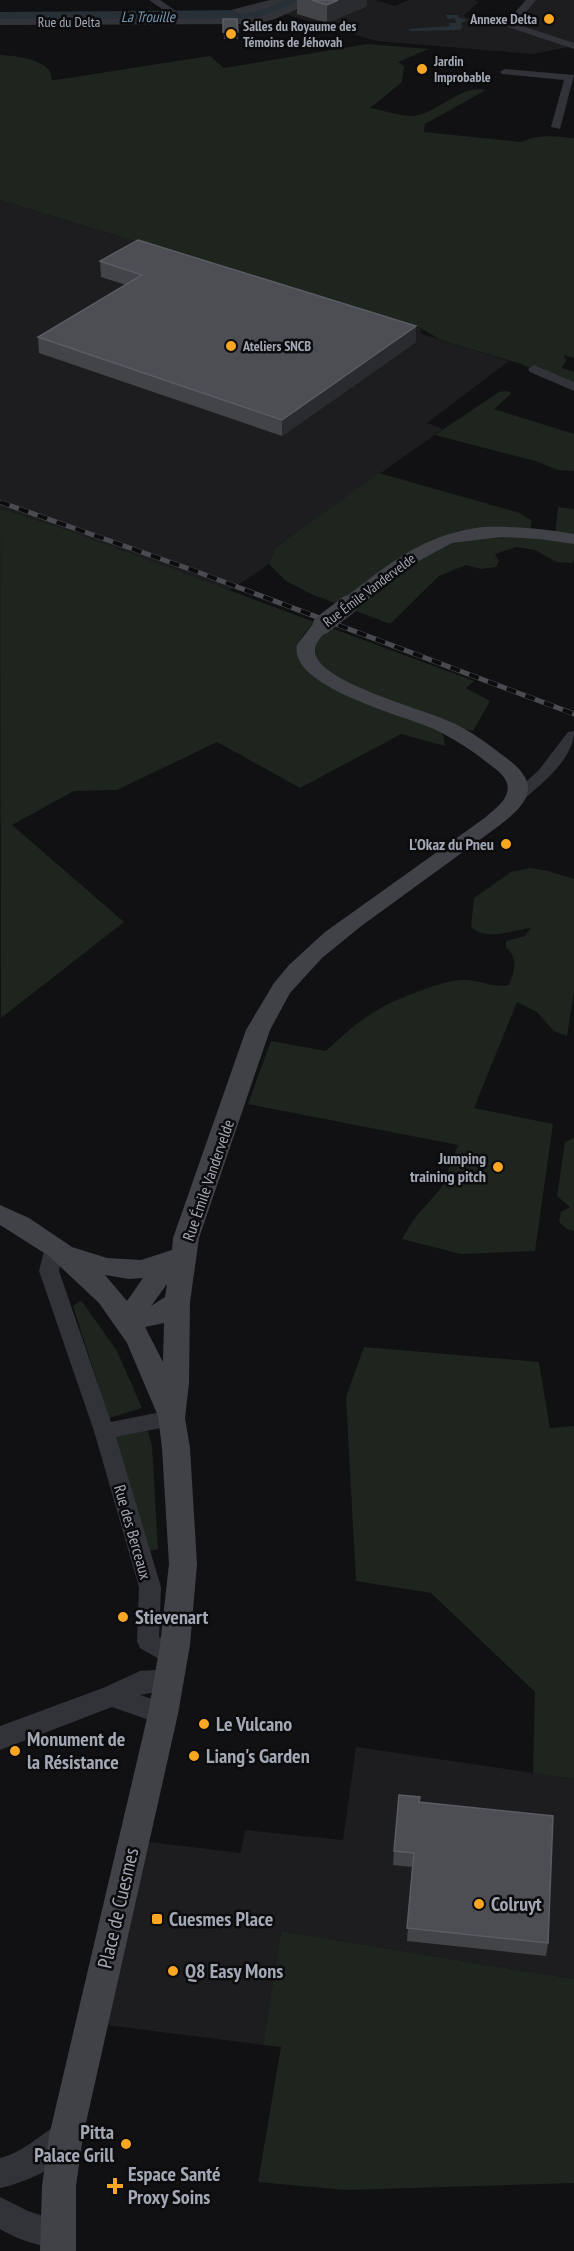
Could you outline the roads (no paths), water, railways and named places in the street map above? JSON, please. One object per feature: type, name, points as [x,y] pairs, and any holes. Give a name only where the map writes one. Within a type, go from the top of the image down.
[{"type":"main road","name":"Rue Émile Vandervelde","points":[[171,1669],[183,1564],[176,1448],[171,1418],[176,1383],[177,1302],[186,1238],[267,1007],[281,986],[329,939],[494,821],[513,801],[517,785],[506,766],[492,755],[437,723],[360,694],[318,671],[307,659],[309,638],[322,625],[416,554],[445,540],[508,531],[538,532],[574,539]]},
{"type":"main road","points":[[0,1214],[60,1250],[123,1271],[145,1270],[169,1262]]},
{"type":"main road","points":[[127,1320],[186,1238]]},
{"type":"main road","points":[[60,1250],[127,1320],[154,1370],[171,1418]]},
{"type":"main road","points":[[127,1320],[158,1315],[177,1302]]},
{"type":"main road","name":"Place de Cuesmes","points":[[58,2243],[59,2186],[66,2136],[163,1714],[171,1669]]},
{"type":"street","points":[[154,0],[171,11]]},
{"type":"street","points":[[0,12],[250,9],[278,0]]},
{"type":"street","name":"Rue du Delta","points":[[0,22],[243,21],[264,19],[312,0]]},
{"type":"street","points":[[531,0],[511,25],[574,46]]},
{"type":"street","points":[[505,72],[572,78],[556,127]]},
{"type":"street","points":[[534,369],[574,387]]},
{"type":"street","name":"Rue Émile Vandervelde","points":[[513,801],[543,774],[573,735]]},
{"type":"street","name":"Rue des Berceaux","points":[[60,1250],[49,1271],[104,1431],[150,1587],[148,1641],[171,1669]]},
{"type":"street","points":[[104,1431],[171,1418]]},
{"type":"street","points":[[0,1738],[112,1696],[171,1669]]},
{"type":"street","points":[[112,1696],[163,1714]]},
{"type":"street","points":[[0,2173],[13,2171],[33,2162],[66,2136]]},
{"type":"street","name":"Place de Cuesmes","points":[[0,2212],[58,2243]]},
{"type":"waterway","name":"La Trouille","points":[[0,17],[249,15],[263,13],[293,0]]},
{"type":"railway","points":[[0,502],[195,571],[574,714]]},
{"type":"place","name":"Annexe Delta","points":[[549,19]]},
{"type":"place","name":"Salles du Royaume des Témoins de Jéhovah","points":[[231,34]]},
{"type":"place","name":"Jardin Improbable","points":[[422,69]]},
{"type":"place","name":"Ateliers SNCB","points":[[231,346]]},
{"type":"place","name":"L'Okaz du Pneu","points":[[506,844]]},
{"type":"place","name":"Jumping training pitch","points":[[498,1167]]},
{"type":"place","name":"Stievenart","points":[[123,1617]]},
{"type":"place","name":"Le Vulcano","points":[[204,1724]]},
{"type":"place","name":"Monument de la Résistance","points":[[15,1751]]},
{"type":"place","name":"Liang's Garden","points":[[194,1756]]},
{"type":"place","name":"Colruyt","points":[[479,1904]]},
{"type":"place","name":"Cuesmes Place","points":[[157,1919]]},
{"type":"place","name":"Q8 Easy Mons","points":[[173,1971]]},
{"type":"place","name":"Pitta Palace Grill","points":[[126,2144]]},
{"type":"place","name":"Espace Santé Proxy Soins","points":[[115,2186]]}]
